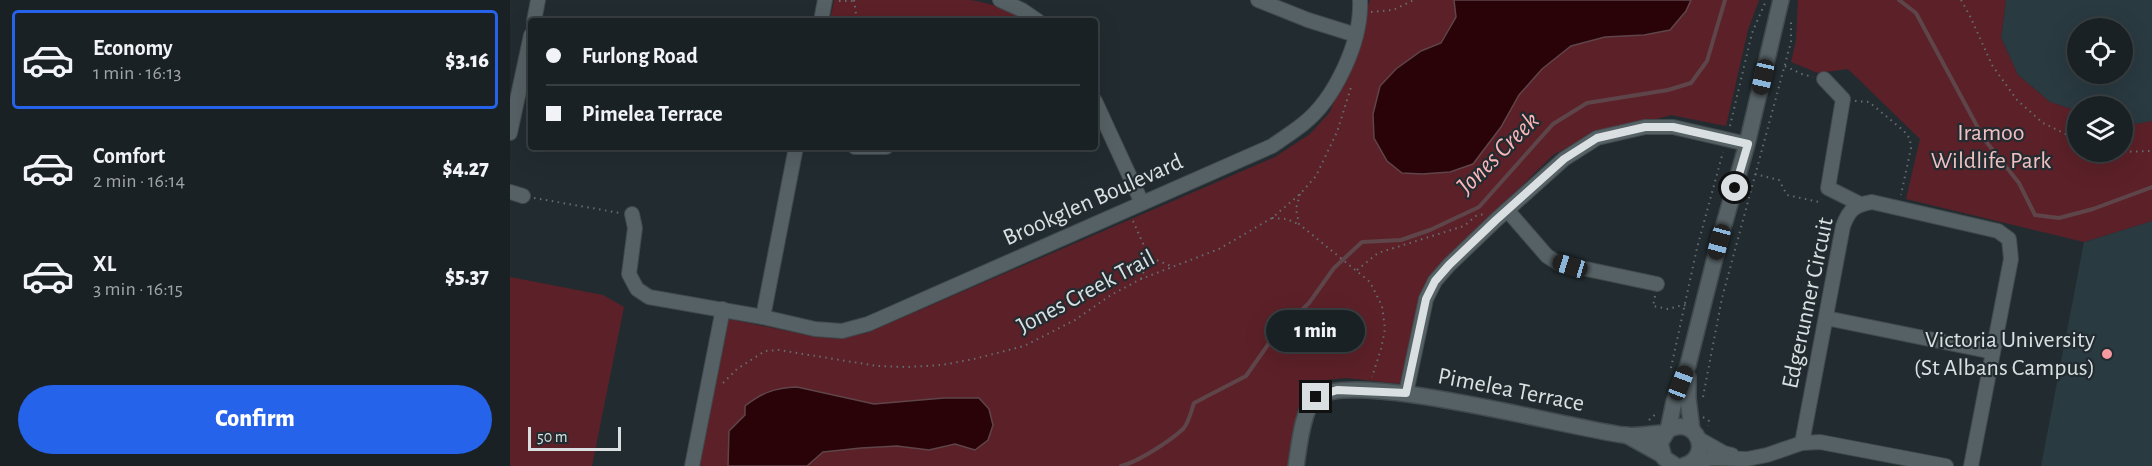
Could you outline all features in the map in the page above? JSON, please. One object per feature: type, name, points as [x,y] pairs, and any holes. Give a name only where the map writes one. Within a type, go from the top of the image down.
[{"type":"main road","points":[[1688,365],[1688,398],[1700,451],[1697,456],[1676,463],[1660,443],[1688,365],[1702,309],[1748,172],[1748,144],[1780,4]]},
{"type":"main road","name":"Pimelea Terrace","points":[[1296,466],[1306,413],[1316,397],[1337,390],[1406,393],[1626,435],[1666,431]]},
{"type":"main road","points":[[1666,431],[1680,426],[1698,437]]},
{"type":"main road","name":"Pimelea Terrace","points":[[1626,435],[1676,463]]},
{"type":"street","points":[[535,18],[538,0]]},
{"type":"street","points":[[822,18],[825,0]]},
{"type":"street","points":[[1000,0],[1034,18]]},
{"type":"street","points":[[1258,0],[1308,20],[1356,35]]},
{"type":"street","name":"Brookglen Boulevard","points":[[632,214],[635,228],[629,274],[637,289],[649,297],[723,309],[815,329],[842,331],[868,324],[1272,146],[1304,123],[1328,96],[1349,57],[1356,35],[1360,10],[1363,6]]},
{"type":"street","points":[[510,133],[528,48]]},
{"type":"street","points":[[1824,79],[1843,99],[1828,188],[1860,204]]},
{"type":"street","points":[[1098,108],[1142,203]]},
{"type":"street","points":[[1406,393],[1426,299],[1435,281],[1496,220],[1564,159],[1597,138],[1645,127],[1660,126],[1748,144]]},
{"type":"street","points":[[763,317],[795,150]]},
{"type":"street","name":"Edgerunner Circuit","points":[[1802,442],[1843,226],[1848,212],[1860,204],[1872,202],[1998,231],[2009,238],[2011,259],[1971,466]]},
{"type":"street","points":[[1507,210],[1547,256],[1558,262],[1657,284]]},
{"type":"street","points":[[692,466],[723,309]]},
{"type":"street","points":[[1826,318],[1993,352]]},
{"type":"street","points":[[1698,437],[1724,453],[1747,459]]},
{"type":"street","points":[[1676,463],[1712,458],[1747,459],[1767,455],[1802,442],[1821,442],[1946,466]]},
{"type":"path","points":[[836,0],[854,1],[857,18]]},
{"type":"path","points":[[1363,6],[1393,10],[1414,0]]},
{"type":"path","points":[[1961,0],[1992,65],[2017,100],[2043,123],[2067,135]]},
{"type":"path","points":[[1670,374],[1697,248],[1747,61],[1752,33],[1780,4],[1791,42],[1785,66],[1748,172],[1703,398]]},
{"type":"path","points":[[1785,66],[1802,75],[1824,79]]},
{"type":"path","name":"Jones Creek Trail","points":[[718,391],[723,382],[737,369],[765,351],[779,350],[878,366],[907,367],[942,365],[1024,346],[1076,320],[1111,295],[1141,279],[1219,249],[1272,218],[1300,194],[1316,176],[1336,132],[1352,81]]},
{"type":"path","points":[[1843,99],[1869,102],[1904,131],[1910,139],[1911,148],[1898,208]]},
{"type":"path","points":[[2133,152],[2152,151]]},
{"type":"path","points":[[1748,172],[1779,180],[1787,195],[1819,202],[1828,188]]},
{"type":"path","points":[[516,194],[609,212],[632,214]]},
{"type":"path","points":[[1299,224],[1296,209],[1300,194]]},
{"type":"path","points":[[1127,209],[1149,257],[1171,266]]},
{"type":"path","points":[[1357,270],[1378,253],[1464,226],[1476,216],[1487,214],[1496,220]]},
{"type":"path","points":[[1272,218],[1287,219],[1299,224],[1370,282],[1382,306],[1385,329],[1369,391]]},
{"type":"path","points":[[1141,279],[1149,257]]},
{"type":"path","points":[[1657,284],[1653,306],[1668,309],[1684,305],[1702,309]]},
{"type":"path","points":[[1698,437],[1709,421],[1703,417],[1701,409]]},
{"type":"shaded area","points":[[1454,0],[1691,0],[1686,11],[1670,30],[1644,35],[1605,37],[1571,46],[1542,69],[1519,95],[1501,127],[1473,164],[1450,172],[1402,173],[1387,161],[1374,138],[1373,114],[1380,86],[1396,69],[1421,51],[1441,43],[1456,17]]},
{"type":"shaded area","points":[[2006,0],[2152,0],[2152,121],[2133,123],[2133,96],[2067,96],[2067,108],[2050,102],[2018,75],[2001,38]]},
{"type":"shaded area","name":"Victoria University (St Albans Campus)","points":[[2152,221],[2152,466],[2041,466],[2084,242]]},
{"type":"shaded area","points":[[797,387],[874,404],[944,398],[979,398],[989,409],[993,425],[988,440],[975,450],[955,444],[929,450],[897,446],[861,448],[823,452],[807,466],[728,466],[729,431],[745,415],[745,406],[769,392]]},
{"type":"green space","points":[[834,0],[970,0],[1000,7],[1022,18],[831,18]]},
{"type":"green space","points":[[1370,0],[1759,0],[1748,30],[1726,126],[1671,115],[1579,141],[1553,155],[1455,251],[1417,312],[1401,384],[1346,378],[1316,381],[1298,408],[1287,466],[699,466],[729,319],[816,337],[839,339],[867,333],[1275,157],[1310,134],[1330,112]]},
{"type":"green space","name":"Iramoo Wildlife Park","points":[[1798,0],[2006,0],[2001,38],[2018,75],[2050,102],[2067,108],[2067,162],[2133,162],[2133,123],[2152,121],[2152,221],[2084,242],[1906,199],[1920,139],[1848,69],[1818,73],[1791,62],[1796,41]]},
{"type":"green space","points":[[510,277],[603,295],[624,307],[592,466],[510,466]]},
{"type":"waterway","name":"Jones Creek","points":[[1121,466],[1153,451],[1183,429],[1194,403],[1246,376],[1272,339],[1309,303],[1334,268],[1362,242],[1401,240],[1430,230],[1479,207],[1553,124],[1587,103],[1668,90],[1691,83],[1707,61],[1725,0]]},
{"type":"waterway","name":"Jones Creek","points":[[1899,0],[1916,13],[1984,139],[2019,183],[2035,215],[2059,218],[2093,209],[2152,187]]},
{"type":"place","name":"Victoria University (St Albans Campus)","points":[[2107,354]]},
{"type":"route","points":[[1316,397],[1337,390],[1406,393],[1426,299],[1435,281],[1496,220],[1564,159],[1597,138],[1645,127],[1660,126],[1709,134],[1748,144],[1735,188]]}]
